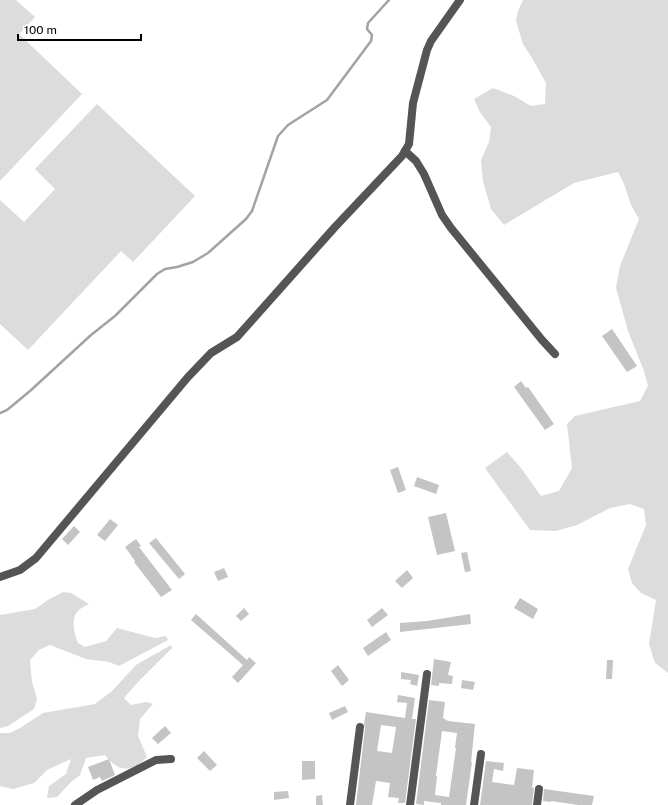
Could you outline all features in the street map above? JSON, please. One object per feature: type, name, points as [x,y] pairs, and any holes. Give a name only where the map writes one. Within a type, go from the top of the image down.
[{"type":"street","points":[[0,577],[20,570],[36,558],[188,377],[211,354],[237,337],[405,151],[409,144],[414,103],[427,50],[431,41],[460,0]]},
{"type":"street","points":[[405,151],[416,161],[424,174],[442,214],[451,228],[555,354]]},
{"type":"street","points":[[410,805],[427,674]]},
{"type":"street","points":[[350,805],[360,727]]},
{"type":"street","points":[[474,805],[481,754]]},
{"type":"street","points":[[74,805],[97,790],[156,760],[171,759]]},
{"type":"street","points":[[537,805],[539,789]]},
{"type":"shaded area","points":[[0,0],[16,0],[35,17],[19,34],[82,94],[0,181]]},
{"type":"shaded area","points":[[523,0],[668,0],[668,673],[655,663],[649,644],[656,600],[641,593],[632,583],[628,569],[646,525],[644,509],[630,504],[610,508],[577,525],[556,531],[530,530],[485,468],[507,452],[521,468],[541,496],[559,491],[572,468],[567,424],[575,416],[640,401],[648,386],[644,371],[628,331],[616,288],[620,266],[639,219],[631,205],[618,172],[574,183],[504,225],[491,209],[483,181],[481,160],[489,142],[491,127],[480,112],[474,99],[493,88],[514,96],[531,106],[545,104],[546,83],[523,44],[516,21],[518,11]]},
{"type":"shaded area","points":[[97,104],[195,196],[133,262],[121,251],[28,350],[0,324],[0,200],[24,222],[55,189],[35,169]]},
{"type":"shaded area","points":[[63,592],[71,593],[89,604],[78,611],[74,618],[78,643],[85,647],[106,641],[117,628],[155,638],[166,636],[168,640],[119,666],[109,662],[86,659],[50,645],[39,650],[30,660],[32,682],[37,699],[34,709],[8,726],[0,728],[0,615],[35,609]]},
{"type":"shaded area","points":[[171,645],[172,648],[124,698],[131,705],[146,702],[153,704],[140,719],[138,736],[147,757],[141,762],[136,766],[125,769],[115,765],[105,755],[86,758],[80,775],[57,797],[47,798],[49,786],[66,774],[71,759],[47,770],[34,783],[13,789],[0,786],[0,733],[10,733],[43,713],[95,704],[112,691],[136,665]]},
{"type":"building","points":[[612,329],[637,366],[627,372],[602,336]]},
{"type":"building","points":[[521,381],[526,388],[528,387],[554,424],[545,430],[514,387]]},
{"type":"building","points":[[398,467],[406,490],[398,493],[390,470]]},
{"type":"building","points":[[417,477],[439,485],[436,494],[414,486]]},
{"type":"building","points":[[446,513],[455,551],[437,555],[428,517]]},
{"type":"building","points":[[110,519],[118,525],[105,541],[97,535]]},
{"type":"building","points":[[74,526],[80,532],[68,545],[62,539]]},
{"type":"building","points":[[156,538],[185,574],[179,579],[149,543]]},
{"type":"building","points":[[136,539],[141,546],[139,547],[172,590],[161,597],[134,562],[135,561],[125,547]]},
{"type":"building","points":[[467,552],[471,571],[465,572],[461,553]]},
{"type":"building","points":[[224,568],[228,577],[218,581],[214,572]]},
{"type":"building","points":[[407,570],[413,578],[402,588],[395,581]]},
{"type":"building","points":[[520,598],[538,609],[533,619],[514,608]]},
{"type":"building","points":[[244,608],[249,614],[241,621],[236,616]]},
{"type":"building","points":[[382,608],[388,615],[372,627],[367,620]]},
{"type":"building","points":[[196,614],[247,660],[249,657],[256,663],[238,683],[232,677],[243,665],[191,620]]},
{"type":"building","points":[[470,614],[471,624],[400,632],[400,623],[427,621]]},
{"type":"building","points":[[386,632],[391,640],[368,656],[363,648]]},
{"type":"building","points":[[434,659],[451,662],[448,675],[453,676],[452,684],[439,683],[439,686],[431,685]]},
{"type":"building","points":[[607,660],[613,660],[612,679],[606,679]]},
{"type":"building","points":[[338,665],[349,680],[342,686],[331,671]]},
{"type":"building","points":[[401,672],[419,675],[417,686],[410,684],[411,680],[401,679]]},
{"type":"building","points":[[462,680],[475,682],[473,690],[461,688]]},
{"type":"building","points":[[398,695],[415,698],[412,719],[416,719],[405,803],[398,803],[399,798],[388,797],[390,783],[376,781],[372,805],[356,805],[366,712],[405,718],[407,703],[397,702]],"holes":[[[381,725],[396,727],[392,753],[377,751]]]},
{"type":"building","points":[[429,700],[445,702],[443,718],[448,721],[475,724],[472,762],[466,805],[441,805],[441,803],[424,801],[424,805],[416,804]],"holes":[[[442,731],[457,733],[449,797],[435,795]]]},
{"type":"building","points":[[345,706],[348,712],[332,720],[329,713]]},
{"type":"building","points":[[165,726],[171,733],[158,744],[152,738]]},
{"type":"building","points":[[204,751],[217,765],[210,771],[197,758]]},
{"type":"building","points":[[109,759],[115,775],[102,781],[100,777],[93,780],[88,767]]},
{"type":"building","points":[[302,761],[315,761],[315,779],[302,780]]},
{"type":"building","points":[[486,761],[504,763],[503,771],[494,769],[492,782],[514,785],[517,768],[534,770],[532,805],[480,805]]},
{"type":"building","points":[[544,789],[594,796],[592,805],[543,801]]},
{"type":"building","points":[[288,791],[289,798],[274,800],[274,792]]},
{"type":"building","points":[[322,795],[323,805],[316,805],[316,796]]},
{"type":"waterway","points":[[0,413],[7,410],[30,391],[91,335],[115,316],[157,274],[165,269],[193,262],[208,253],[246,219],[252,211],[278,136],[288,125],[327,100],[371,41],[372,35],[367,29],[368,23],[389,0]]}]
